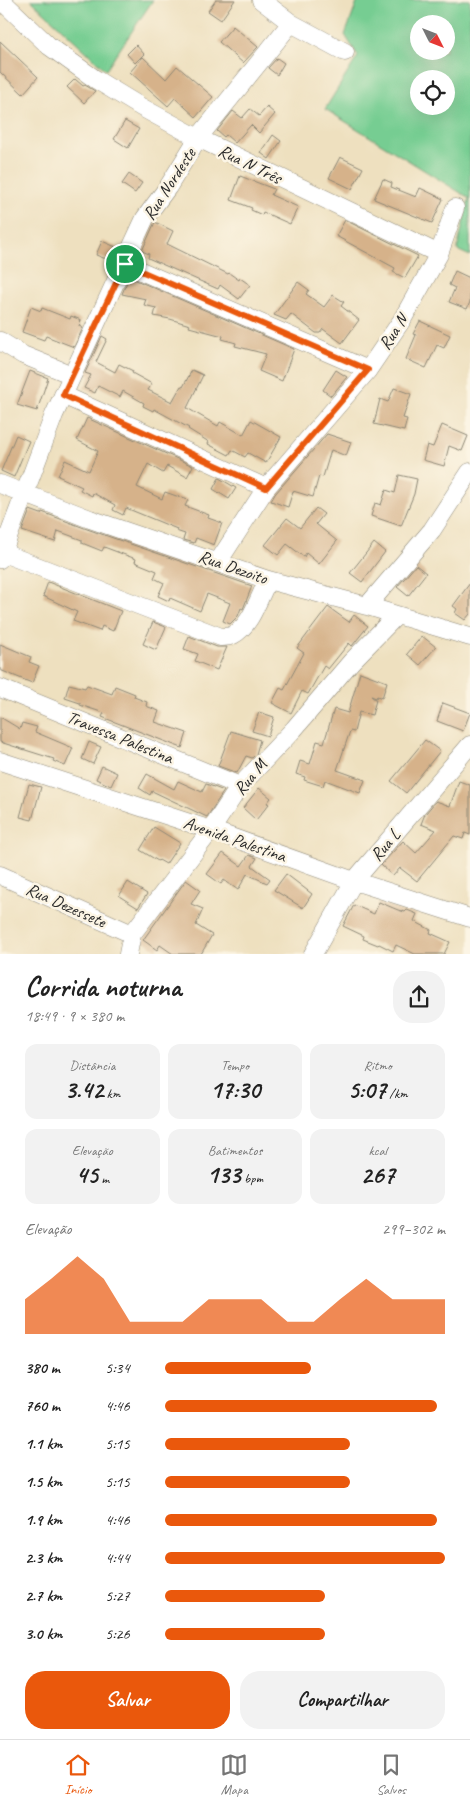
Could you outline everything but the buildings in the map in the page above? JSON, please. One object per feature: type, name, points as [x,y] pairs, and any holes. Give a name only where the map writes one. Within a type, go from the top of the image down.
[{"type":"street","points":[[261,0],[291,23],[345,52]]},
{"type":"street","name":"Rua N Três","points":[[4,8],[49,46],[95,79],[141,107],[198,138],[439,254]]},
{"type":"street","name":"Rua Nordeste","points":[[2,556],[63,395],[146,218],[168,187],[198,138],[291,23]]},
{"type":"street","name":"Rua N","points":[[218,562],[266,488],[368,370],[402,320],[439,254],[455,208]]},
{"type":"street","points":[[125,264],[368,370]]},
{"type":"street","points":[[0,341],[23,355],[72,375]]},
{"type":"street","points":[[63,395],[266,488]]},
{"type":"street","points":[[368,606],[432,530],[470,472]]},
{"type":"street","name":"Rua Dezoito","points":[[0,484],[90,519],[268,580],[368,606],[470,637]]},
{"type":"street","points":[[2,556],[221,637],[231,636],[241,629],[249,619],[268,580]]},
{"type":"street","name":"Rua M","points":[[128,954],[132,934],[211,830],[240,786],[294,729],[351,662],[396,616]]},
{"type":"street","name":"Travessa Palestina","points":[[0,688],[240,786]]},
{"type":"street","name":"Rua L","points":[[313,954],[354,881],[470,746]]},
{"type":"street","name":"Avenida Palestina","points":[[0,761],[211,830],[354,881],[470,918]]},
{"type":"street","name":"Rua Dezessete","points":[[0,875],[132,934]]},
{"type":"green space","points":[[31,0],[153,0],[106,70]]},
{"type":"green space","points":[[358,0],[470,0],[470,256],[457,250],[469,198],[325,109],[358,56],[345,35]]},
{"type":"route","points":[[125,264],[368,370],[266,488],[63,395],[125,264]]}]
